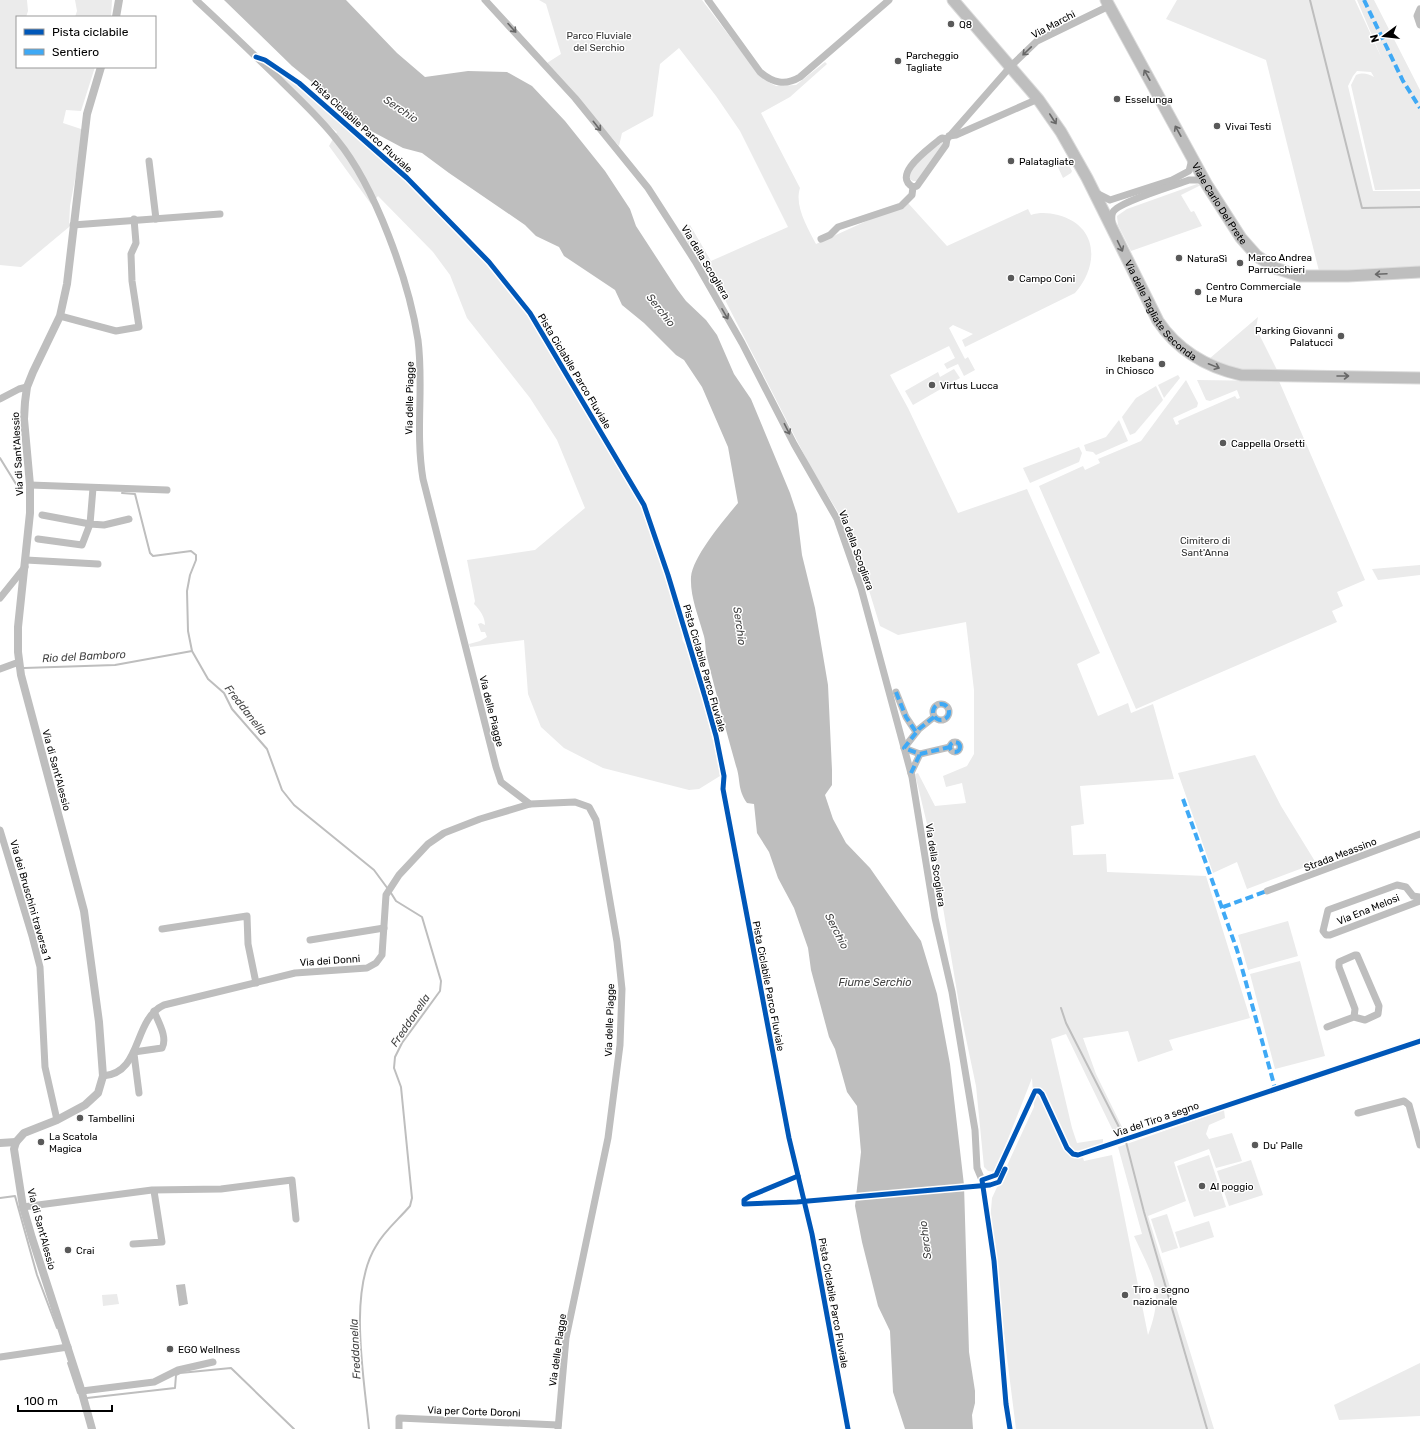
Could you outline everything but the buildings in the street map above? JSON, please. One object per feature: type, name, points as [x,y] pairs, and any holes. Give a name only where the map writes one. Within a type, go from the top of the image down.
[{"type":"main road","name":"Via delle Tagliate Seconda","points":[[954,0],[1038,99],[1061,132],[1094,192],[1158,321],[1181,348],[1201,361],[1226,371],[1248,375],[1420,378]]},
{"type":"main road","name":"Viale Carlo Del Prete","points":[[1108,3],[1225,215],[1249,248],[1264,261],[1281,270],[1300,276],[1420,272]]},
{"type":"street","points":[[116,16],[119,0]]},
{"type":"street","name":"Via delle Piagge","points":[[196,0],[246,46],[338,140],[356,166],[378,209],[404,280],[417,339],[420,365],[418,437],[423,479],[501,782],[530,804],[575,802],[589,807],[596,820],[617,942],[622,989],[620,1045],[608,1138],[566,1338],[558,1427]]},
{"type":"street","name":"Via della Scogliera","points":[[485,0],[575,98],[648,188],[695,261],[742,343],[794,444],[837,519],[862,588],[911,773],[935,918],[952,992],[962,1050],[975,1130],[977,1168],[982,1180]]},
{"type":"street","points":[[708,0],[760,72],[770,80],[777,82],[793,81],[800,77],[889,0]]},
{"type":"street","name":"Via Marchi","points":[[948,137],[1011,66],[1037,41],[1108,3]]},
{"type":"street","points":[[1420,9],[1417,16],[1420,25]]},
{"type":"street","name":"Via di Sant'Alessio","points":[[92,1429],[82,1390],[65,1348],[23,1207],[14,1149],[16,1142],[24,1133],[58,1120],[85,1105],[92,1099],[102,1085],[104,1076],[100,1030],[84,911],[19,662],[18,627],[26,564],[30,485],[24,419],[27,387],[60,316],[67,284],[87,114],[101,68]]},
{"type":"street","points":[[914,187],[910,185],[906,176],[908,169],[939,140],[956,135],[1038,99]]},
{"type":"street","points":[[821,239],[830,235],[838,227],[902,206],[912,195],[914,187],[917,186],[946,145],[948,137]]},
{"type":"street","points":[[1094,192],[1110,200],[1185,174],[1192,167],[1190,153]]},
{"type":"street","points":[[149,161],[156,219]]},
{"type":"street","points":[[1113,230],[1113,212],[1116,208],[1130,201],[1189,180],[1199,180],[1208,185]]},
{"type":"street","points":[[73,225],[220,214]]},
{"type":"street","points":[[60,316],[116,331],[139,327],[131,254],[136,243],[134,220]]},
{"type":"street","points":[[0,399],[27,387]]},
{"type":"street","points":[[30,485],[167,490]]},
{"type":"street","points":[[38,539],[82,545],[90,524],[93,488]]},
{"type":"street","points":[[42,515],[90,524],[104,525],[129,519]]},
{"type":"street","points":[[0,598],[26,564],[98,564]]},
{"type":"street","points":[[0,669],[19,662]]},
{"type":"street","points":[[896,692],[906,716],[916,732]]},
{"type":"street","points":[[934,717],[916,732],[904,748],[916,752],[950,747]]},
{"type":"street","points":[[910,740],[916,752],[911,773]]},
{"type":"street","name":"Via dei Donni","points":[[154,1011],[164,1005],[295,973],[361,969],[373,966],[380,960],[382,955],[386,895],[391,886],[428,844],[444,833],[480,819],[530,804]]},
{"type":"street","name":"Via dei Bruschini traversa 1","points":[[0,830],[40,967],[45,1067],[58,1120]]},
{"type":"street","name":"Strada Meassino","points":[[1266,891],[1420,834]]},
{"type":"street","name":"Via Ena Melosi","points":[[1420,897],[1413,896],[1406,887],[1396,885],[1328,910],[1323,931],[1326,935],[1330,936],[1420,901]]},
{"type":"street","points":[[162,929],[247,916],[248,944],[256,983]]},
{"type":"street","points":[[310,940],[384,928]]},
{"type":"street","points":[[1327,1027],[1354,1017],[1365,1020],[1380,1012],[1379,1006],[1364,970],[1357,956],[1355,955],[1339,962],[1338,967],[1355,1009],[1354,1017]]},
{"type":"street","points":[[104,1076],[119,1072],[134,1053],[146,1021],[154,1011],[162,1031],[164,1044],[162,1048],[134,1053]]},
{"type":"street","name":"Via del Tiro a segno","points":[[982,1180],[996,1175],[1035,1091],[1039,1091],[1042,1094],[1067,1148],[1073,1154],[1078,1155],[1420,1041]]},
{"type":"street","points":[[134,1053],[139,1093]]},
{"type":"street","points":[[1358,1113],[1404,1101],[1409,1105],[1419,1142]]},
{"type":"street","points":[[0,1143],[16,1142]]},
{"type":"street","points":[[23,1207],[126,1192],[222,1189],[292,1180],[296,1219]]},
{"type":"street","points":[[133,1244],[162,1242],[154,1190]]},
{"type":"street","points":[[0,1357],[65,1348]]},
{"type":"street","points":[[82,1390],[154,1382],[178,1370],[213,1362]]},
{"type":"street","name":"Via per Corte Doroni","points":[[398,1429],[399,1418],[558,1427]]},
{"type":"green space","points":[[0,0],[27,0],[28,11],[26,16],[16,16],[16,68],[95,68],[81,111],[66,110],[63,123],[84,130],[70,206],[69,227],[21,267],[0,265]]},
{"type":"green space","points":[[75,0],[112,0],[111,16],[75,16],[77,11]]},
{"type":"green space","name":"Parco Fluviale del Serchio","points":[[539,0],[702,0],[756,71],[770,83],[776,86],[796,85],[825,62],[827,64],[790,97],[761,113],[800,188],[800,209],[816,244],[871,219],[904,208],[908,203],[947,246],[1028,209],[1031,215],[1041,213],[1051,214],[1071,220],[1081,228],[1088,237],[1091,248],[1091,259],[1083,282],[1075,293],[965,347],[962,340],[973,334],[953,325],[949,328],[965,359],[968,357],[975,370],[964,376],[958,364],[947,369],[944,364],[955,358],[949,346],[890,375],[908,408],[958,513],[1027,489],[1100,653],[1077,664],[1098,716],[1128,703],[1131,713],[1153,704],[1174,779],[1080,786],[1084,824],[1071,826],[1073,855],[1106,854],[1107,872],[1206,876],[1250,1018],[1169,1040],[1173,1050],[1138,1062],[1128,1031],[1083,1038],[1096,1074],[1125,1133],[1116,1137],[1066,1034],[1051,1039],[1072,1128],[1077,1143],[1103,1139],[1103,1144],[1081,1151],[1084,1161],[1112,1155],[1148,1335],[1156,1306],[1156,1294],[1151,1273],[1134,1236],[1142,1234],[1118,1147],[1224,1110],[1225,1118],[1209,1125],[1206,1134],[1209,1139],[1232,1133],[1242,1161],[1216,1168],[1209,1149],[1174,1162],[1186,1201],[1148,1216],[1214,1429],[1016,1429],[990,1222],[992,1198],[1034,1107],[1032,1078],[995,1172],[988,1171],[984,1167],[976,1086],[960,1010],[934,853],[915,774],[918,773],[935,806],[966,803],[962,783],[946,787],[943,776],[967,766],[974,754],[974,690],[966,622],[898,635],[880,626],[852,535],[811,468],[722,294],[680,231],[690,225],[711,261],[788,227],[740,131],[716,96],[679,48],[660,64],[653,116],[622,133],[619,146],[547,63],[561,54],[546,4]]},
{"type":"green space","points":[[1177,0],[1355,0],[1382,59],[1357,0],[1374,0],[1420,90],[1420,189],[1375,190],[1351,85],[1356,75],[1366,74],[1374,77],[1371,72],[1357,71],[1348,86],[1373,191],[1420,191],[1420,266],[1319,271],[1266,60],[1166,19]]},
{"type":"green space","points":[[265,62],[287,75],[385,160],[445,219],[477,252],[518,299],[546,343],[638,500],[656,544],[684,632],[683,640],[688,647],[716,751],[720,776],[699,789],[689,790],[603,768],[564,748],[541,727],[528,694],[524,640],[470,647],[469,644],[487,637],[485,632],[481,632],[478,624],[481,623],[485,625],[482,614],[474,604],[475,601],[467,560],[535,550],[585,508],[557,440],[530,398],[467,318],[450,275],[433,252],[378,196],[371,204],[329,146],[337,132],[321,119]]},
{"type":"green space","points":[[940,141],[943,141],[944,144],[917,181],[910,179],[908,173]]},
{"type":"green space","points":[[1062,159],[1065,159],[1072,171],[1063,178],[1056,163]]},
{"type":"green space","points":[[1197,184],[1201,185],[1181,195],[1191,212],[1194,211],[1202,226],[1131,251],[1118,225],[1117,216],[1127,209]]},
{"type":"green space","points":[[1258,317],[1256,328],[1278,372],[1240,369],[1209,359]]},
{"type":"green space","name":"Virtus Lucca","points":[[954,369],[960,378],[913,405],[905,391],[938,372],[940,377]]},
{"type":"green space","points":[[1178,375],[1180,378],[1164,398],[1158,385]]},
{"type":"green space","name":"Cimitero di Sant'Anna","points":[[1186,380],[1198,403],[1197,407],[1173,418],[1176,425],[1179,424],[1178,421],[1235,396],[1237,399],[1240,398],[1237,390],[1210,401],[1206,400],[1197,380],[1279,381],[1365,580],[1337,592],[1343,606],[1332,611],[1337,622],[1136,709],[1039,486],[1083,466],[1085,470],[1100,463],[1098,459],[1141,441]]},
{"type":"green space","points":[[1156,386],[1163,400],[1135,433],[1130,435],[1122,417],[1136,398]]},
{"type":"green space","points":[[1119,420],[1128,441],[1096,455],[1093,452],[1086,451],[1084,445],[1106,437]]},
{"type":"green space","points":[[1079,447],[1082,453],[1079,462],[1030,483],[1023,468]]},
{"type":"green space","points":[[1420,565],[1420,575],[1378,580],[1372,569]]},
{"type":"green space","points":[[1255,755],[1281,806],[1316,863],[1247,889],[1237,862],[1213,873],[1178,773]]},
{"type":"green space","points":[[1288,921],[1298,956],[1248,970],[1238,935]]},
{"type":"green space","points":[[1300,961],[1325,1056],[1275,1069],[1250,974]]},
{"type":"green space","points":[[1209,1155],[1226,1207],[1194,1217],[1177,1166]]},
{"type":"green space","points":[[1251,1160],[1263,1195],[1229,1206],[1217,1171]]},
{"type":"green space","points":[[1167,1214],[1178,1248],[1162,1253],[1151,1219]]},
{"type":"green space","name":"Al poggio","points":[[1209,1221],[1214,1237],[1180,1248],[1175,1232]]},
{"type":"green space","points":[[117,1294],[119,1304],[103,1306],[102,1295]]},
{"type":"green space","points":[[1420,1363],[1420,1416],[1339,1420],[1334,1405]]},
{"type":"water","points":[[224,0],[346,0],[397,53],[425,77],[468,71],[507,72],[532,86],[565,121],[605,171],[630,209],[636,226],[677,289],[686,301],[706,320],[717,335],[734,374],[751,399],[790,493],[797,514],[802,555],[815,608],[828,685],[832,785],[825,795],[833,819],[846,843],[870,868],[921,941],[937,994],[950,1064],[964,1185],[969,1352],[975,1391],[975,1403],[972,1415],[973,1429],[905,1429],[893,1392],[890,1331],[878,1306],[862,1242],[855,1206],[861,1152],[857,1106],[847,1092],[835,1049],[829,1037],[811,970],[808,948],[794,908],[778,878],[769,852],[757,833],[754,804],[747,803],[740,789],[737,771],[707,657],[704,636],[693,598],[691,577],[697,559],[710,538],[738,503],[728,447],[702,387],[684,360],[676,355],[644,323],[622,305],[615,290],[564,256],[559,247],[536,236],[525,225],[422,153],[403,148],[360,125],[334,100],[292,66]]},
{"type":"water","points":[[185,1284],[188,1304],[179,1306],[176,1285]]},
{"type":"waterway","points":[[1310,0],[1362,208],[1420,207]]},
{"type":"waterway","points":[[0,458],[16,484],[21,485]]},
{"type":"waterway","name":"Freddanella","points":[[122,493],[135,494],[150,553],[153,556],[191,551],[196,555],[196,560],[190,575],[187,591],[188,631],[192,651],[208,679],[224,693],[232,709],[267,749],[282,790],[294,805],[374,870],[388,889]]},
{"type":"waterway","name":"Rio del Bamboro","points":[[24,668],[115,665],[192,651]]},
{"type":"waterway","name":"Freddanella","points":[[369,1429],[360,1335],[362,1286],[367,1265],[376,1246],[387,1230],[410,1206],[412,1198],[401,1087],[394,1068],[395,1057],[402,1043],[440,991],[441,981],[422,917],[396,901],[391,893]]},
{"type":"waterway","points":[[1061,1008],[1066,1023],[1122,1133]]},
{"type":"waterway","points":[[1126,1142],[1144,1212],[1207,1429]]},
{"type":"waterway","points":[[0,1198],[15,1196],[37,1275],[57,1328]]},
{"type":"waterway","points":[[68,1363],[78,1393]]},
{"type":"waterway","points":[[87,1398],[175,1388],[176,1375],[180,1373],[231,1368],[294,1429]]},
{"type":"marked path","points":[[1364,0],[1403,81],[1420,108]]},
{"type":"marked path","points":[[896,692],[906,717],[916,732]]},
{"type":"marked path","points":[[938,704],[944,704],[949,709],[949,712],[947,718],[944,720],[938,720],[933,715],[933,709],[938,704]]},
{"type":"marked path","points":[[934,717],[919,729],[904,748],[920,754],[950,747]]},
{"type":"marked path","points":[[955,742],[960,747],[955,752],[950,747],[955,742]]},
{"type":"marked path","points":[[911,773],[920,754]]},
{"type":"marked path","points":[[1183,799],[1237,950],[1275,1088]]},
{"type":"marked path","points":[[1223,907],[1267,891]]},
{"type":"cycle path","name":"Pista Ciclabile Parco Fluviale","points":[[256,57],[265,60],[299,83],[407,178],[489,262],[530,313],[644,505],[668,575],[716,736],[724,776],[723,789],[789,1138],[812,1234],[848,1429]]},
{"type":"cycle path","points":[[1010,1429],[1006,1404],[994,1261],[982,1180],[996,1175],[1035,1091],[1039,1091],[1042,1094],[1067,1148],[1073,1154],[1078,1155],[1420,1041]]},
{"type":"cycle path","points":[[798,1176],[750,1196],[744,1200],[744,1204],[797,1202],[990,1185],[999,1182],[1005,1169]]},
{"type":"place","name":"Q8","points":[[951,24]]},
{"type":"place","name":"Parcheggio Tagliate","points":[[898,61]]},
{"type":"place","name":"Esselunga","points":[[1117,99]]},
{"type":"place","name":"Vivai Testi","points":[[1217,126]]},
{"type":"place","name":"Palatagliate","points":[[1011,161]]},
{"type":"place","name":"NaturaSì","points":[[1179,258]]},
{"type":"place","name":"Marco Andrea Parrucchieri","points":[[1240,263]]},
{"type":"place","name":"Campo Coni","points":[[1011,278]]},
{"type":"place","name":"Centro Commerciale Le Mura","points":[[1198,292]]},
{"type":"place","name":"Parking Giovanni Palatucci","points":[[1341,336]]},
{"type":"place","name":"Ikebana in Chiosco","points":[[1162,364]]},
{"type":"place","name":"Virtus Lucca","points":[[932,385]]},
{"type":"place","name":"Cappella Orsetti","points":[[1223,443]]},
{"type":"place","name":"Tambellini","points":[[80,1118]]},
{"type":"place","name":"La Scatola Magica","points":[[41,1142]]},
{"type":"place","name":"Du' Palle","points":[[1255,1145]]},
{"type":"place","name":"Al poggio","points":[[1202,1186]]},
{"type":"place","name":"Crai","points":[[68,1250]]},
{"type":"place","name":"Tiro a segno nazionale","points":[[1125,1295]]},
{"type":"place","name":"EGO Wellness","points":[[170,1349]]},
{"type":"water label","name":"Serchio","points":[[401,109]]},
{"type":"water label","name":"Serchio","points":[[661,310]]},
{"type":"water label","name":"Serchio","points":[[740,626]]},
{"type":"water label","name":"Serchio","points":[[837,931]]},
{"type":"water label","name":"Fiume Serchio","points":[[875,982]]},
{"type":"water label","name":"Serchio","points":[[925,1240]]}]
